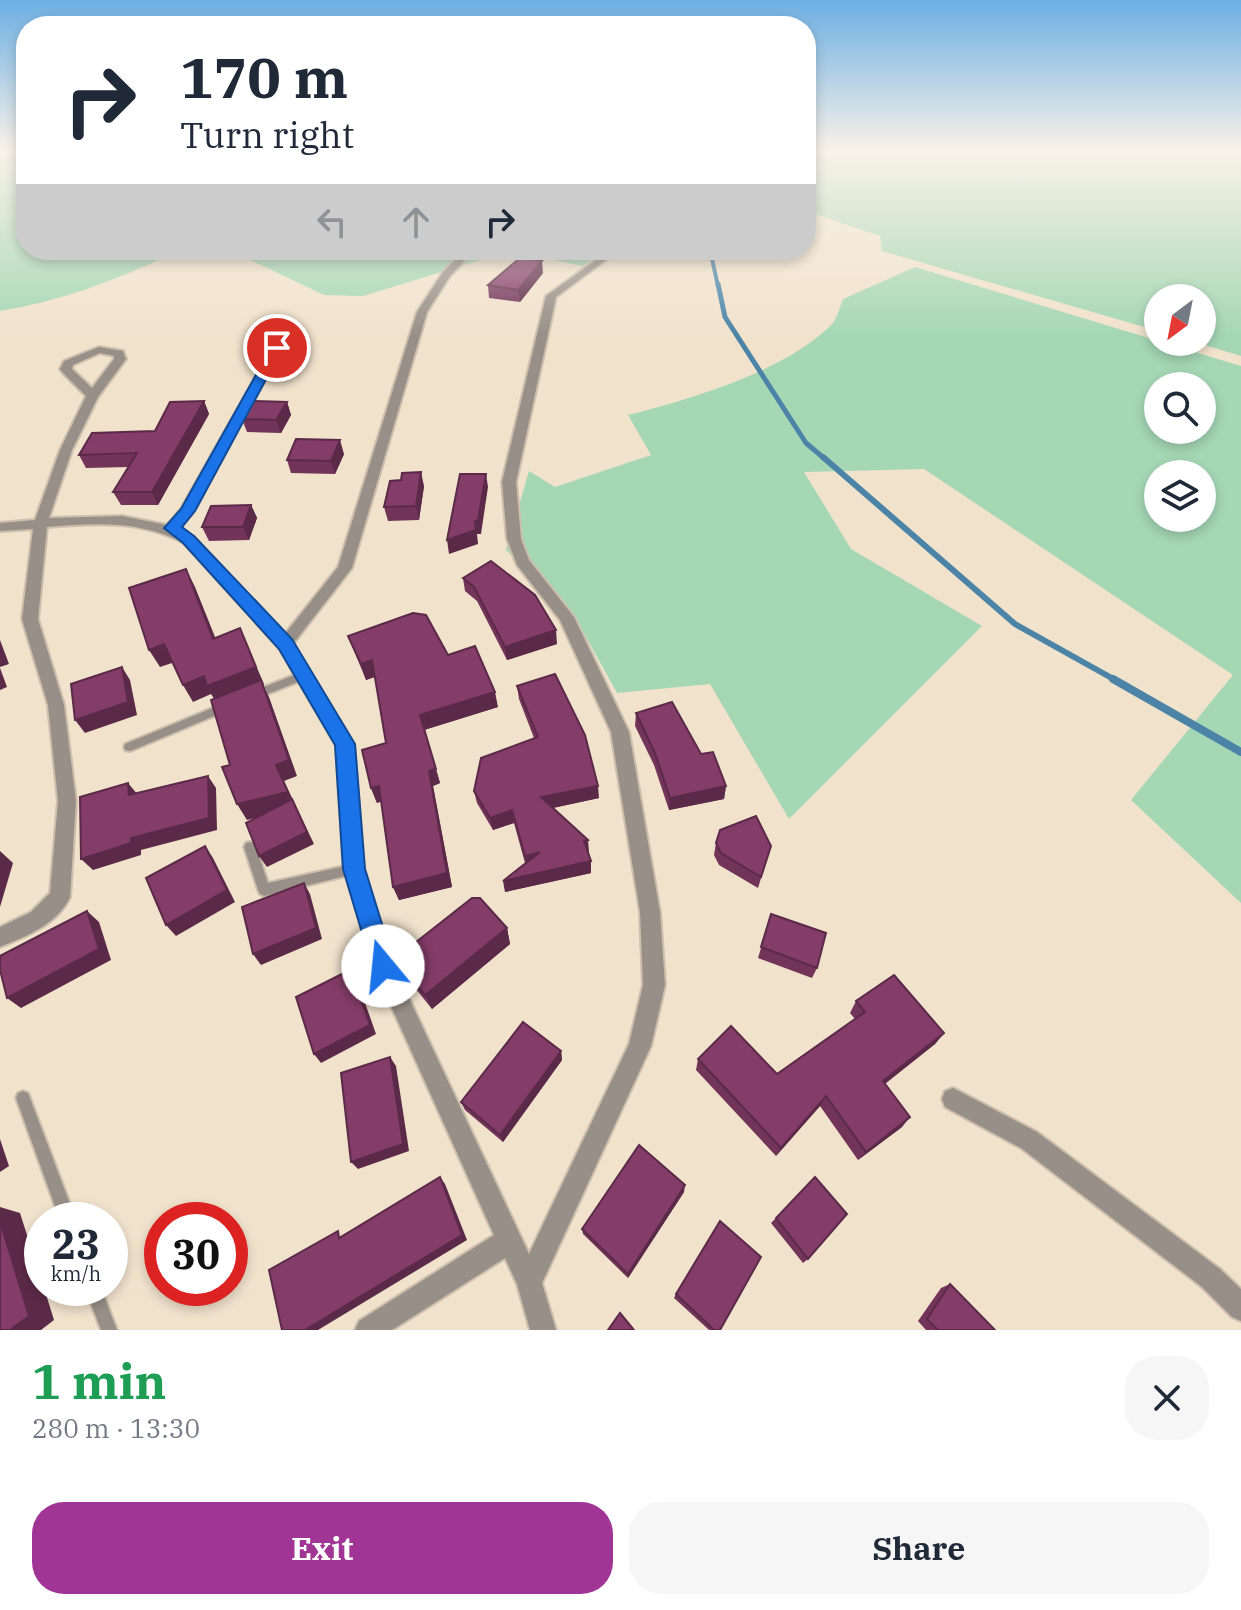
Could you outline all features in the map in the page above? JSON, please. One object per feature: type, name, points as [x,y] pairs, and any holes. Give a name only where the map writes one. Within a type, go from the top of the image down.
[{"type":"street","points":[[285,644],[345,568],[422,312],[446,274],[460,260]]},
{"type":"street","points":[[529,1282],[640,1046],[654,985],[650,912],[620,732],[566,617],[522,562],[514,539],[509,482],[551,296],[600,260]]},
{"type":"street","points":[[172,528],[187,511],[277,348]]},
{"type":"street","points":[[0,937],[38,919],[60,897],[67,801],[56,705],[30,619],[40,525],[66,450],[92,396],[120,359],[119,353],[99,350],[68,363],[66,369],[69,377],[88,388],[92,396]]},
{"type":"street","points":[[0,527],[127,521],[172,528],[189,540],[285,644],[345,744],[354,869],[383,966],[529,1282],[543,1330]]},
{"type":"street","points":[[953,1099],[1029,1140],[1211,1278],[1241,1308]]},
{"type":"street","points":[[368,1330],[510,1240]]},
{"type":"lane","points":[[129,747],[304,675]]},
{"type":"lane","points":[[250,847],[264,890],[354,869]]},
{"type":"lane","points":[[23,1098],[61,1202]]},
{"type":"lane","points":[[100,1306],[109,1330]]},
{"type":"green space","points":[[0,212],[16,212],[16,260],[158,260],[92,287],[0,311]]},
{"type":"green space","points":[[816,212],[1241,212],[1241,356],[1216,348],[1216,284],[1144,284],[1144,327],[882,251],[880,236]]},
{"type":"green space","points":[[250,260],[481,260],[363,296],[324,295]]},
{"type":"green space","points":[[554,260],[591,260],[583,266]]},
{"type":"green space","points":[[915,267],[1144,337],[1144,356],[1208,356],[1241,366],[1241,903],[1131,800],[1233,675],[924,469],[804,472],[851,549],[982,626],[789,819],[710,684],[617,693],[576,619],[506,550],[529,471],[555,487],[651,455],[628,415],[707,392],[762,370],[811,342],[832,323],[843,299]]},
{"type":"building","points":[[517,260],[542,261],[518,290],[488,285]]},
{"type":"building","points":[[204,401],[152,492],[113,492],[137,453],[79,455],[92,433],[155,431],[170,402]]},
{"type":"building","points":[[253,401],[287,402],[276,420],[242,419]]},
{"type":"building","points":[[296,439],[340,440],[331,461],[287,460]]},
{"type":"building","points":[[421,472],[416,506],[384,507],[390,481],[401,480],[402,473]]},
{"type":"building","points":[[460,474],[486,474],[478,520],[475,521],[476,530],[447,540]]},
{"type":"building","points":[[251,505],[243,527],[202,527],[211,506]]},
{"type":"building","points":[[491,561],[535,595],[556,630],[505,647],[474,587],[463,578]]},
{"type":"building","points":[[186,569],[213,639],[240,628],[256,667],[207,686],[204,676],[183,685],[164,644],[149,650],[129,588]]},
{"type":"building","points":[[413,613],[426,615],[448,655],[475,646],[495,692],[420,715],[436,769],[429,771],[447,873],[393,887],[379,786],[371,788],[362,750],[386,743],[372,660],[361,664],[348,636]]},
{"type":"building","points":[[122,667],[128,702],[75,720],[71,684]]},
{"type":"building","points":[[555,674],[585,735],[598,786],[541,797],[588,840],[584,841],[591,861],[503,881],[540,852],[525,856],[512,810],[490,818],[474,791],[481,758],[538,737],[517,686]]},
{"type":"building","points":[[261,680],[289,760],[276,765],[288,792],[237,804],[222,767],[230,765],[211,700]]},
{"type":"building","points":[[672,702],[701,754],[713,752],[726,786],[670,798],[655,753],[636,713]]},
{"type":"building","points":[[208,776],[209,818],[131,838],[131,843],[81,859],[80,797],[128,783],[129,795]]},
{"type":"building","points":[[292,799],[307,832],[259,856],[246,823]]},
{"type":"building","points":[[756,816],[771,846],[761,877],[721,853],[716,843],[720,830]]},
{"type":"building","points":[[205,846],[227,890],[166,925],[146,878]]},
{"type":"building","points":[[304,883],[316,928],[253,954],[242,907]]},
{"type":"building","points":[[472,898],[480,898],[507,928],[425,995],[396,958]]},
{"type":"building","points":[[87,911],[99,949],[7,998],[0,956]]},
{"type":"building","points":[[771,914],[826,933],[817,968],[761,947]]},
{"type":"building","points":[[350,970],[370,1025],[314,1054],[296,997]]},
{"type":"building","points":[[894,975],[944,1033],[883,1081],[910,1117],[866,1152],[826,1096],[781,1148],[698,1059],[731,1026],[777,1074],[865,1012],[856,1001]]},
{"type":"building","points":[[523,1022],[561,1051],[500,1135],[461,1102]]},
{"type":"building","points":[[390,1057],[403,1144],[351,1162],[341,1073]]},
{"type":"building","points":[[639,1145],[685,1185],[628,1274],[582,1229]]},
{"type":"building","points":[[440,1177],[462,1235],[305,1330],[282,1330],[269,1270],[338,1231],[339,1238]]},
{"type":"building","points":[[815,1177],[847,1214],[808,1259],[776,1218]]},
{"type":"building","points":[[0,1221],[29,1316],[10,1330],[0,1330]]},
{"type":"building","points":[[720,1221],[761,1257],[720,1330],[714,1330],[676,1294]]},
{"type":"building","points":[[950,1284],[995,1330],[938,1330],[927,1319]]},
{"type":"building","points":[[620,1313],[634,1330],[608,1330]]},
{"type":"waterway","points":[[712,260],[718,286]]},
{"type":"waterway","points":[[718,284],[725,317],[806,443],[825,459]]},
{"type":"waterway","points":[[823,457],[1015,624],[1117,681]]},
{"type":"waterway","points":[[1113,679],[1241,752]]},
{"type":"route","points":[[277,348],[187,511],[172,528],[189,540],[285,644],[345,744],[354,869],[383,966]]}]
